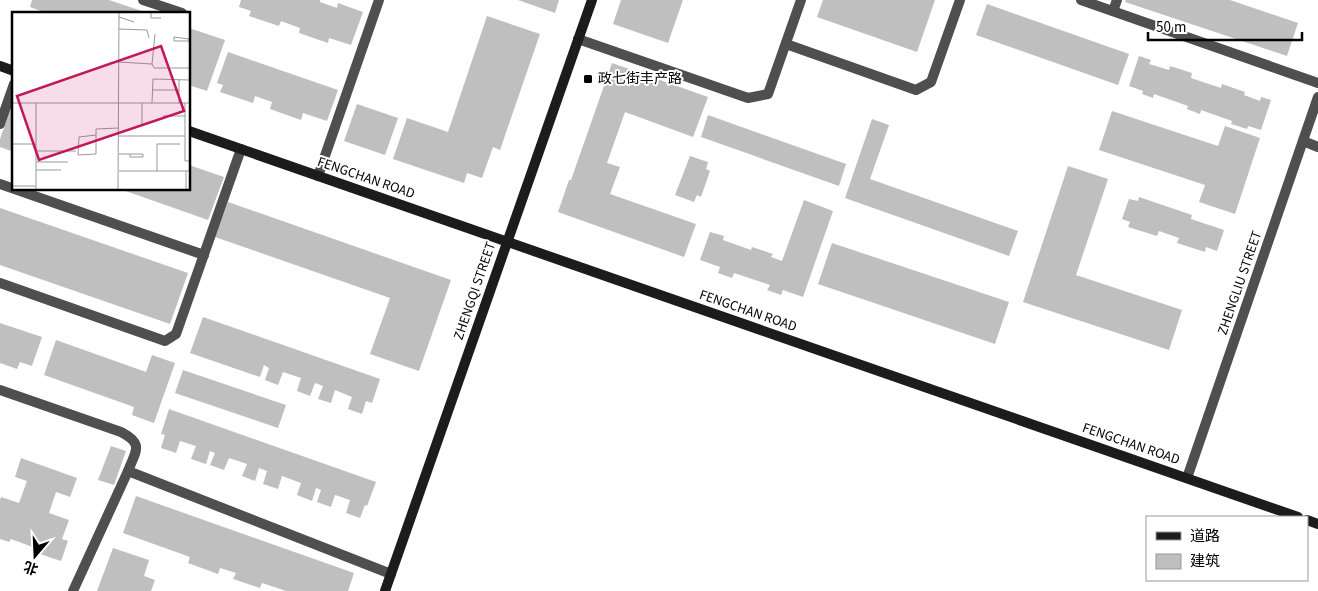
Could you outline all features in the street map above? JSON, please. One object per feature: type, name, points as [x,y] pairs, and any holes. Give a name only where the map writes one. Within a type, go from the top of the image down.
[{"type":"street","points":[[143,0],[179,12]]},
{"type":"street","points":[[318,176],[379,0]]},
{"type":"street","name":"ZHENGQI STREET","points":[[385,591],[592,0]]},
{"type":"street","points":[[578,39],[748,98],[768,94],[802,0]]},
{"type":"street","points":[[786,44],[916,90],[931,82],[960,0]]},
{"type":"street","points":[[1081,0],[1318,83]]},
{"type":"street","points":[[1114,11],[1118,0]]},
{"type":"street","points":[[0,66],[12,70]]},
{"type":"street","points":[[0,124],[12,90]]},
{"type":"street","name":"ZHENGLIU STREET","points":[[1187,478],[1318,97]]},
{"type":"street","name":"FENGCHAN ROAD","points":[[190,131],[1295,516]]},
{"type":"street","points":[[1303,141],[1318,147]]},
{"type":"street","points":[[0,283],[165,341],[176,334],[241,149]]},
{"type":"street","points":[[0,184],[12,188]]},
{"type":"street","points":[[17,190],[204,255]]},
{"type":"street","points":[[0,390],[121,432],[136,442],[136,450],[128,471],[73,591]]},
{"type":"street","points":[[128,471],[391,574]]},
{"type":"building","points":[[32,0],[109,0],[145,12],[44,12],[30,7]]},
{"type":"building","points":[[241,0],[320,0],[320,2],[337,8],[338,3],[363,12],[351,45],[329,38],[328,43],[299,33],[300,28],[281,21],[279,26],[249,16],[251,11],[239,7]]},
{"type":"building","points":[[518,0],[559,0],[555,13]]},
{"type":"building","points":[[621,0],[683,0],[668,43],[613,24]]},
{"type":"building","points":[[823,0],[935,0],[917,52],[817,17]]},
{"type":"building","points":[[1126,0],[1230,0],[1298,23],[1287,56],[1125,2]]},
{"type":"building","points":[[987,4],[1129,54],[1118,85],[976,35]]},
{"type":"building","points":[[487,16],[540,34],[500,150],[493,147],[482,178],[467,173],[464,183],[393,159],[407,118],[448,132]]},
{"type":"building","points":[[190,28],[225,40],[207,91],[190,85]]},
{"type":"building","points":[[228,52],[338,90],[327,121],[303,113],[301,120],[270,109],[272,102],[255,96],[253,103],[220,92],[223,85],[217,83]]},
{"type":"building","points":[[1139,56],[1151,60],[1149,64],[1169,70],[1170,66],[1192,73],[1191,78],[1221,88],[1222,84],[1245,92],[1244,95],[1260,101],[1261,97],[1271,100],[1261,130],[1248,126],[1247,129],[1231,124],[1232,121],[1201,110],[1200,114],[1187,109],[1188,106],[1154,94],[1153,98],[1142,94],[1143,91],[1129,86]]},
{"type":"building","points":[[612,63],[708,97],[693,137],[625,112],[607,163],[620,167],[610,194],[696,224],[684,257],[558,212]]},
{"type":"building","points":[[357,104],[398,118],[385,155],[344,141]]},
{"type":"building","points":[[12,106],[12,151],[0,147],[0,139]]},
{"type":"building","points":[[1112,111],[1218,146],[1225,126],[1260,138],[1235,214],[1199,202],[1205,185],[1099,150]]},
{"type":"building","points":[[708,115],[846,164],[839,186],[701,137]]},
{"type":"building","points":[[872,119],[889,125],[870,179],[1018,231],[1009,256],[845,198]]},
{"type":"building","points":[[690,156],[708,162],[706,169],[710,171],[701,197],[697,195],[694,202],[675,195]]},
{"type":"building","points":[[190,165],[224,177],[208,220],[123,190],[190,190]]},
{"type":"building","points":[[1068,166],[1108,179],[1076,275],[1182,310],[1169,350],[1023,302]]},
{"type":"building","points":[[1139,197],[1192,215],[1191,219],[1224,230],[1217,251],[1206,247],[1205,252],[1177,243],[1179,238],[1159,231],[1157,236],[1128,227],[1130,222],[1122,219],[1129,199],[1138,201]]},
{"type":"building","points":[[804,200],[833,211],[803,297],[783,290],[781,295],[767,290],[770,285],[734,273],[732,278],[718,273],[720,267],[700,260],[710,232],[724,236],[723,240],[751,250],[752,247],[773,254],[771,257],[782,261]]},
{"type":"building","points":[[228,202],[451,280],[419,371],[370,354],[390,298],[215,237]]},
{"type":"building","points":[[0,208],[188,273],[170,324],[0,265]]},
{"type":"building","points":[[832,243],[1009,302],[995,344],[818,284]]},
{"type":"building","points":[[203,317],[380,379],[372,403],[366,401],[362,414],[348,409],[352,397],[335,390],[331,403],[318,399],[323,386],[315,383],[310,396],[297,391],[301,378],[283,372],[278,385],[265,380],[269,368],[264,365],[260,377],[190,353]]},
{"type":"building","points":[[0,323],[42,337],[32,366],[20,362],[17,369],[0,363]]},
{"type":"building","points":[[56,340],[146,372],[152,355],[175,363],[154,423],[132,415],[134,407],[44,375]]},
{"type":"building","points":[[183,370],[286,405],[278,428],[175,393]]},
{"type":"building","points":[[169,409],[376,482],[367,506],[365,505],[360,518],[346,513],[350,500],[335,495],[331,507],[317,502],[321,490],[316,488],[312,501],[297,495],[301,483],[282,476],[278,489],[263,484],[267,471],[259,468],[255,481],[242,476],[247,464],[229,458],[224,470],[210,465],[215,453],[210,451],[206,464],[191,459],[196,446],[180,441],[176,453],[161,448],[165,435],[161,434]]},
{"type":"building","points":[[111,446],[126,451],[114,485],[98,480]]},
{"type":"building","points":[[21,458],[77,478],[70,497],[56,492],[49,513],[69,520],[62,539],[68,541],[61,561],[37,553],[38,549],[11,539],[9,542],[0,539],[1,497],[19,503],[27,481],[15,477]]},
{"type":"building","points":[[136,496],[354,573],[348,591],[286,591],[262,583],[260,588],[233,579],[236,573],[220,568],[218,574],[188,563],[190,557],[123,533]]},
{"type":"building","points":[[113,548],[149,560],[144,576],[155,580],[151,591],[97,591]]},
{"type":"place","name":"政七街丰产路","points":[[588,79]]}]
